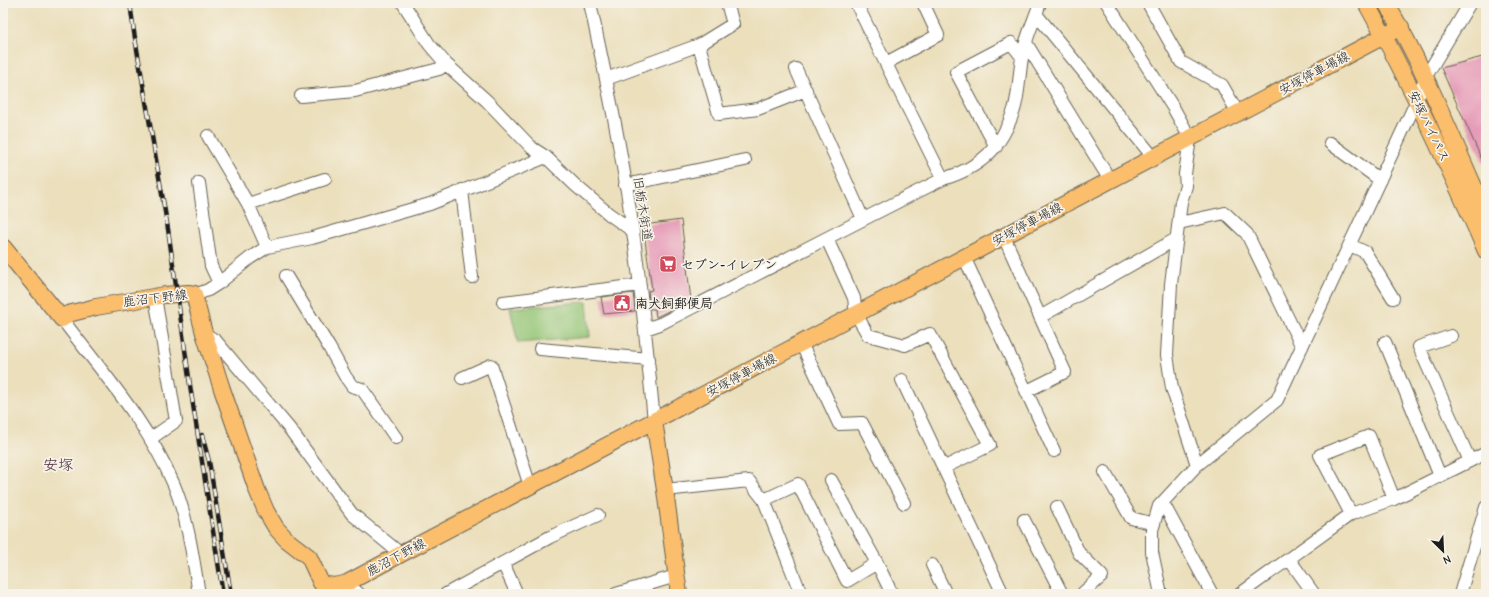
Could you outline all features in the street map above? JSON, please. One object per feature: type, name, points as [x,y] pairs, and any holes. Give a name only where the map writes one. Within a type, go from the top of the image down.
[{"type":"main road","name":"安塚バイパス","points":[[1366,3],[1385,36],[1417,100],[1452,173],[1486,251]]},
{"type":"main road","name":"安塚バイパス","points":[[1386,3],[1401,27],[1486,214]]},
{"type":"main road","name":"安塚停車場線","points":[[654,421],[1401,27]]},
{"type":"main road","points":[[3,247],[62,319]]},
{"type":"main road","name":"鹿沼下野線","points":[[62,319],[68,314],[76,311],[155,297],[188,293],[194,294],[204,333],[257,490],[266,511],[276,528],[287,540],[309,557],[321,583],[330,586],[338,586],[347,583],[654,421]]},
{"type":"main road","points":[[654,421],[679,594]]},
{"type":"street","points":[[403,3],[429,44],[446,64],[487,101],[532,148],[546,156],[575,185],[633,231]]},
{"type":"street","name":"旧栃木街道","points":[[590,3],[606,79],[633,231],[649,359],[654,421]]},
{"type":"street","points":[[606,79],[700,46],[733,24],[727,3]]},
{"type":"street","points":[[856,3],[943,179]]},
{"type":"street","points":[[886,63],[938,35],[923,3]]},
{"type":"street","points":[[1107,3],[1174,109],[1190,138],[1185,174],[1186,186],[1181,202],[1171,284],[1167,355],[1172,388],[1197,465]]},
{"type":"street","points":[[1148,3],[1181,62],[1222,85],[1238,113]]},
{"type":"street","points":[[1161,594],[1152,552],[1152,530],[1159,506],[1197,465],[1277,400],[1417,100],[1425,78],[1470,3]]},
{"type":"street","points":[[645,329],[660,324],[827,239],[863,219],[943,179],[957,175],[975,165],[996,147],[1014,109],[1022,57],[1038,9]]},
{"type":"street","points":[[1038,9],[1154,158]]},
{"type":"street","points":[[996,147],[956,72],[1010,43],[1022,57]]},
{"type":"street","points":[[1026,43],[1110,180]]},
{"type":"street","points":[[700,46],[719,114],[758,109],[806,90]]},
{"type":"street","points":[[301,96],[355,91],[439,69],[446,64]]},
{"type":"street","points":[[796,69],[863,219]]},
{"type":"street","points":[[208,136],[248,204],[267,247]]},
{"type":"street","points":[[1330,144],[1380,180]]},
{"type":"street","points":[[194,294],[204,292],[219,283],[250,258],[267,247],[312,238],[430,204],[546,156]]},
{"type":"street","points":[[625,185],[745,160]]},
{"type":"street","points":[[248,204],[325,179]]},
{"type":"street","points":[[200,184],[211,266],[219,283]]},
{"type":"street","points":[[462,190],[472,277]]},
{"type":"street","points":[[1179,223],[1225,213],[1247,234],[1302,347]]},
{"type":"street","points":[[1004,237],[1065,372],[1027,391]]},
{"type":"street","points":[[827,239],[854,298],[856,314],[868,335],[904,345],[930,334],[990,444],[943,468]]},
{"type":"street","points":[[1040,317],[1176,240]]},
{"type":"street","points":[[1350,244],[1365,252],[1393,298]]},
{"type":"street","points":[[964,257],[1054,451]]},
{"type":"street","points":[[286,276],[345,376],[352,386],[362,389],[396,438]]},
{"type":"street","points":[[503,302],[640,285]]},
{"type":"street","points":[[150,439],[176,421],[155,297]]},
{"type":"street","points":[[62,319],[137,417],[174,486],[184,517],[199,594]]},
{"type":"street","points":[[204,333],[216,341],[284,423],[352,514],[401,554]]},
{"type":"street","points":[[1451,336],[1419,347],[1470,461]]},
{"type":"street","points":[[1385,342],[1440,476]]},
{"type":"street","points":[[801,344],[840,424],[862,423],[904,503]]},
{"type":"street","points":[[540,349],[649,359]]},
{"type":"street","points":[[462,378],[491,365],[530,486]]},
{"type":"street","points":[[902,380],[1003,594]]},
{"type":"street","points":[[1351,514],[1320,455],[1369,436],[1394,499]]},
{"type":"street","points":[[1240,594],[1351,514],[1394,499],[1486,453]]},
{"type":"street","points":[[1105,472],[1131,518],[1154,524]]},
{"type":"street","points":[[831,480],[877,563],[892,594]]},
{"type":"street","points":[[665,490],[750,481],[764,500],[801,594]]},
{"type":"street","points":[[764,500],[798,484],[847,581],[877,563]]},
{"type":"street","points":[[1163,503],[1212,594]]},
{"type":"street","points":[[1057,507],[1079,553],[1102,576],[1083,594]]},
{"type":"street","points":[[1460,594],[1486,507]]},
{"type":"street","points":[[446,594],[550,537],[598,515]]},
{"type":"street","points":[[1024,520],[1062,594]]},
{"type":"street","points":[[1289,559],[1314,594]]},
{"type":"street","points":[[503,563],[517,594]]},
{"type":"street","points":[[932,565],[946,594]]},
{"type":"street","points":[[616,594],[676,576]]},
{"type":"street","points":[[347,583],[359,594]]},
{"type":"green space","points":[[587,302],[590,337],[518,343],[510,308]]},
{"type":"building","points":[[1486,56],[1486,169],[1441,68]]},
{"type":"building","name":"セブン-イレブン","points":[[681,220],[691,300],[656,317],[655,309],[650,309],[648,291],[652,290],[643,225]]},
{"type":"building","name":"南犬飼郵便局","points":[[633,293],[635,311],[604,314],[601,297]]},
{"type":"railway","points":[[130,3],[168,229],[191,392],[223,594]]},
{"type":"railway","points":[[202,435],[209,461],[231,594]]},
{"type":"place","name":"セブン-イレブン","points":[[668,264]]},
{"type":"place","name":"南犬飼郵便局","points":[[622,303]]},
{"type":"district","name":"安塚","points":[[58,465]]}]
